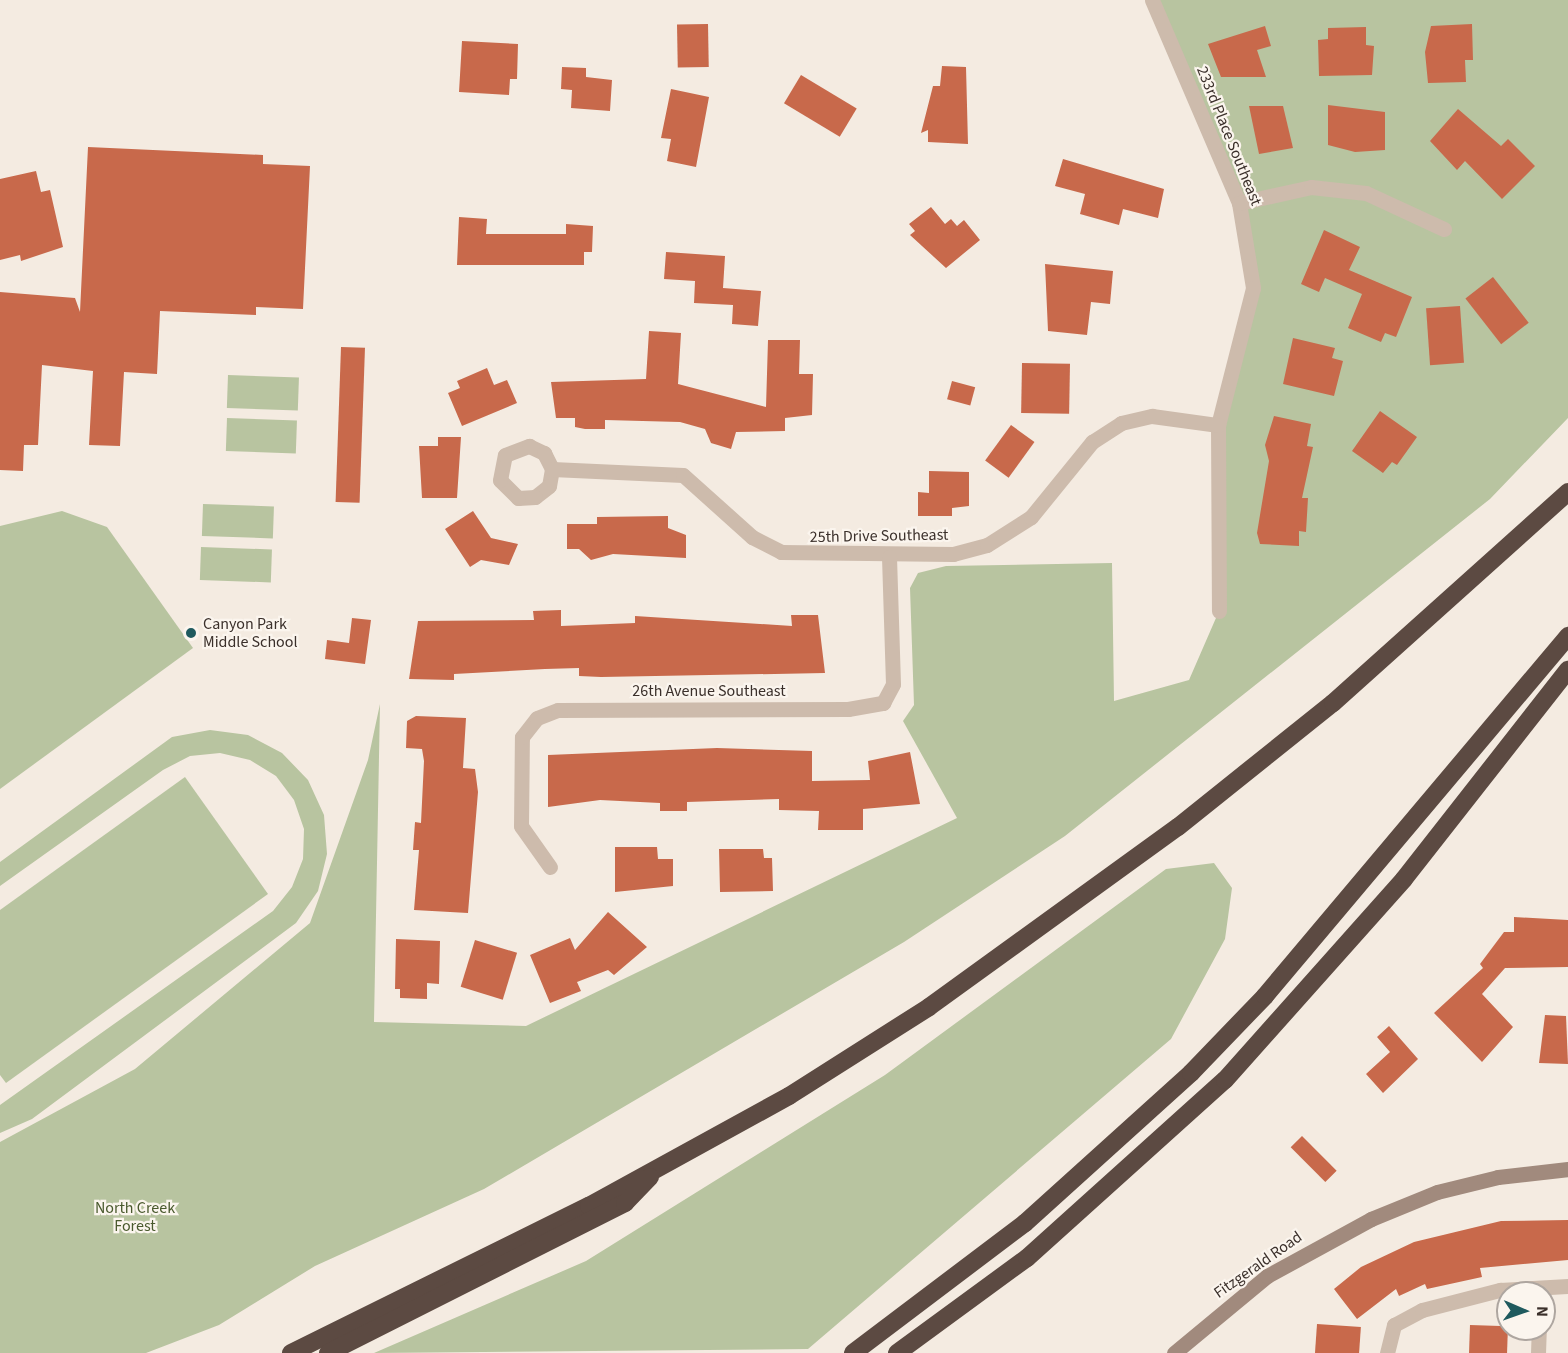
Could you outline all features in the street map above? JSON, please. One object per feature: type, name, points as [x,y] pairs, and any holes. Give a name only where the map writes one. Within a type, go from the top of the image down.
[{"type":"highway","points":[[291,1353],[444,1280],[789,1096],[929,1007],[1105,882],[1333,704],[1568,492]]},
{"type":"highway","points":[[853,1353],[1025,1223],[1191,1074],[1265,996],[1568,636]]},
{"type":"highway","points":[[897,1353],[1027,1258],[1225,1080],[1366,925],[1568,670]]},
{"type":"highway","points":[[328,1353],[625,1203],[663,1163]]},
{"type":"street","name":"233rd Place Southeast","points":[[1152,0],[1239,203],[1253,288],[1218,425],[1219,611]]},
{"type":"street","points":[[1239,203],[1311,187],[1366,193],[1444,229]]},
{"type":"street","name":"25th Drive Southeast","points":[[552,469],[683,475],[752,537],[781,552],[889,557],[953,554],[987,545],[1031,517],[1092,442],[1121,423],[1152,416],[1218,425]]},
{"type":"street","name":"26th Avenue Southeast","points":[[550,867],[521,826],[522,736],[537,718],[558,710],[848,709],[883,703],[893,684],[889,557]]},
{"type":"street","name":"Fitzgerald Road","points":[[1174,1353],[1267,1276],[1371,1219],[1437,1192],[1498,1177],[1568,1168]]},
{"type":"street","points":[[1387,1353],[1394,1325],[1422,1310],[1496,1291]]},
{"type":"green space","name":"North Creek Forest","points":[[1152,0],[1568,0],[1568,418],[1490,499],[1065,836],[904,942],[484,1189],[315,1266],[219,1325],[146,1353],[0,1353],[0,1142],[135,1069],[310,923],[368,760],[380,704],[374,1022],[526,1026],[957,818],[903,721],[914,705],[910,588],[918,573],[946,566],[1112,563],[1114,701],[1189,680],[1219,611],[1218,425],[1253,288],[1247,229]]},
{"type":"green space","points":[[228,375],[299,377],[298,410],[227,408]]},
{"type":"green space","points":[[227,418],[297,420],[296,453],[226,451]]},
{"type":"green space","points":[[203,504],[274,506],[273,538],[202,536]]},
{"type":"green space","points":[[62,511],[107,527],[193,648],[0,789],[0,526]]},
{"type":"green space","points":[[201,547],[272,549],[271,582],[200,580]]},
{"type":"green space","points":[[210,730],[248,735],[282,753],[308,780],[324,815],[327,854],[318,891],[296,923],[32,1119],[0,1133],[0,1105],[273,911],[292,887],[303,859],[304,829],[294,800],[276,776],[250,760],[220,753],[190,756],[163,770],[0,886],[0,862],[172,737]]},
{"type":"green space","points":[[185,777],[268,894],[6,1083],[0,1075],[0,910]]},
{"type":"green space","points":[[1214,863],[1232,888],[1225,939],[1171,1039],[808,1349],[374,1353],[586,1261],[885,1075],[1166,869]]},
{"type":"building","points":[[708,24],[709,67],[678,68],[677,25]]},
{"type":"building","points":[[1472,24],[1473,60],[1465,60],[1466,82],[1428,83],[1425,52],[1431,26]]},
{"type":"building","points":[[1265,26],[1271,46],[1257,50],[1266,77],[1221,77],[1208,44]]},
{"type":"building","points":[[1366,27],[1366,45],[1374,46],[1372,75],[1319,76],[1318,40],[1328,39],[1328,28]]},
{"type":"building","points":[[462,41],[518,44],[517,79],[510,79],[509,95],[459,92]]},
{"type":"building","points":[[942,66],[966,67],[968,144],[928,142],[928,130],[921,133],[933,86],[940,86]]},
{"type":"building","points":[[562,67],[586,68],[586,77],[612,80],[610,111],[571,108],[572,90],[561,89]]},
{"type":"building","points":[[801,75],[857,108],[840,137],[784,103]]},
{"type":"building","points":[[671,89],[709,97],[696,167],[667,161],[671,139],[661,138]]},
{"type":"building","points":[[1328,105],[1385,112],[1385,150],[1355,152],[1328,145]]},
{"type":"building","points":[[1249,106],[1283,106],[1293,148],[1259,154]]},
{"type":"building","points":[[1458,109],[1501,146],[1508,139],[1535,166],[1502,199],[1465,161],[1457,170],[1430,141]]},
{"type":"building","points":[[88,147],[263,155],[263,164],[310,166],[303,309],[256,307],[256,315],[160,311],[157,374],[124,372],[120,446],[89,445],[93,371],[42,365],[38,445],[24,445],[23,471],[0,470],[0,292],[75,298],[80,312]]},
{"type":"building","points":[[1063,159],[1164,189],[1158,218],[1123,209],[1119,225],[1080,214],[1085,194],[1055,186]]},
{"type":"building","points":[[36,171],[41,192],[50,190],[63,247],[21,261],[20,255],[0,260],[0,179]]},
{"type":"building","points":[[931,207],[945,224],[951,219],[957,226],[964,220],[980,240],[946,268],[910,235],[915,231],[909,224]]},
{"type":"building","points":[[459,217],[487,219],[486,234],[566,234],[566,224],[593,226],[592,252],[584,252],[584,265],[457,265]]},
{"type":"building","points":[[1324,230],[1360,247],[1349,270],[1412,297],[1396,337],[1385,333],[1381,342],[1348,328],[1362,294],[1325,278],[1319,292],[1301,284]]},
{"type":"building","points":[[666,252],[725,256],[723,288],[761,291],[758,326],[732,324],[733,305],[694,303],[695,281],[664,279]]},
{"type":"building","points":[[1045,264],[1113,271],[1110,304],[1091,302],[1087,335],[1048,331]]},
{"type":"building","points":[[1493,277],[1529,323],[1501,344],[1465,299]]},
{"type":"building","points":[[1460,306],[1464,363],[1430,365],[1426,308]]},
{"type":"building","points":[[649,331],[681,333],[678,384],[766,407],[768,340],[800,340],[799,374],[813,374],[812,415],[785,418],[785,431],[736,432],[731,449],[711,443],[705,429],[680,422],[605,420],[605,429],[585,429],[575,427],[575,418],[556,418],[551,382],[646,379]]},
{"type":"building","points":[[1293,338],[1335,348],[1332,358],[1343,361],[1334,396],[1283,384]]},
{"type":"building","points":[[341,347],[365,348],[360,503],[336,502]]},
{"type":"building","points":[[1022,363],[1070,364],[1069,414],[1021,413]]},
{"type":"building","points":[[487,368],[494,385],[507,380],[517,403],[462,426],[448,393],[460,388],[457,381]]},
{"type":"building","points":[[952,381],[975,387],[970,406],[947,399]]},
{"type":"building","points":[[1380,411],[1417,437],[1397,465],[1392,462],[1383,473],[1352,451]]},
{"type":"building","points":[[1274,416],[1311,424],[1307,446],[1313,447],[1302,498],[1308,498],[1306,532],[1299,531],[1299,546],[1260,544],[1257,533],[1269,461],[1265,445]]},
{"type":"building","points":[[1011,425],[1034,442],[1009,478],[985,461]]},
{"type":"building","points":[[438,437],[461,437],[457,498],[422,498],[419,446],[438,446]]},
{"type":"building","points":[[929,471],[969,472],[969,506],[952,508],[952,516],[918,516],[918,492],[929,493]]},
{"type":"building","points":[[473,511],[491,538],[518,544],[509,565],[481,560],[470,567],[445,529]]},
{"type":"building","points":[[668,516],[668,528],[686,535],[686,558],[613,554],[591,560],[579,549],[567,549],[567,524],[597,524],[597,517]]},
{"type":"building","points":[[561,610],[561,626],[635,623],[635,616],[792,626],[791,615],[818,615],[825,673],[601,677],[579,676],[579,668],[454,674],[454,680],[409,679],[418,621],[534,620],[533,611]]},
{"type":"building","points":[[352,618],[371,620],[365,664],[325,659],[327,640],[349,643]]},
{"type":"building","points":[[416,716],[466,718],[463,768],[475,769],[478,792],[468,913],[414,910],[419,850],[413,850],[415,822],[421,823],[424,761],[422,749],[406,748],[407,721]]},
{"type":"building","points":[[717,748],[812,751],[812,781],[870,780],[868,761],[910,752],[920,804],[863,809],[863,830],[818,830],[819,811],[779,810],[779,799],[687,802],[687,811],[660,811],[660,803],[600,800],[548,807],[548,755]]},
{"type":"building","points":[[615,847],[657,847],[658,859],[673,859],[673,886],[615,892]]},
{"type":"building","points":[[719,849],[763,849],[764,858],[772,858],[773,891],[720,892]]},
{"type":"building","points":[[608,912],[647,947],[614,975],[608,970],[577,982],[581,991],[550,1003],[530,955],[570,938],[575,950]]},
{"type":"building","points":[[1514,917],[1568,920],[1568,967],[1505,968],[1482,994],[1513,1027],[1482,1062],[1434,1013],[1483,968],[1480,964],[1504,932],[1514,932]]},
{"type":"building","points":[[396,939],[440,941],[439,984],[427,983],[427,999],[400,998],[400,989],[395,989]]},
{"type":"building","points":[[475,940],[517,953],[503,1000],[461,987]]},
{"type":"building","points":[[1545,1015],[1566,1016],[1568,1064],[1539,1063]]},
{"type":"building","points":[[1389,1026],[1418,1059],[1383,1093],[1366,1074],[1390,1052],[1377,1037]]},
{"type":"building","points":[[1302,1136],[1337,1171],[1325,1182],[1291,1147]]},
{"type":"building","points":[[1568,1220],[1568,1260],[1480,1268],[1482,1277],[1427,1289],[1425,1284],[1399,1296],[1396,1289],[1357,1319],[1334,1289],[1361,1267],[1414,1242],[1501,1221]]},
{"type":"building","points":[[1317,1324],[1361,1327],[1359,1353],[1315,1353]]},
{"type":"building","points":[[1470,1325],[1496,1326],[1496,1341],[1507,1341],[1507,1353],[1469,1353]]},
{"type":"place","name":"Canyon Park Middle School","points":[[191,633]]}]
